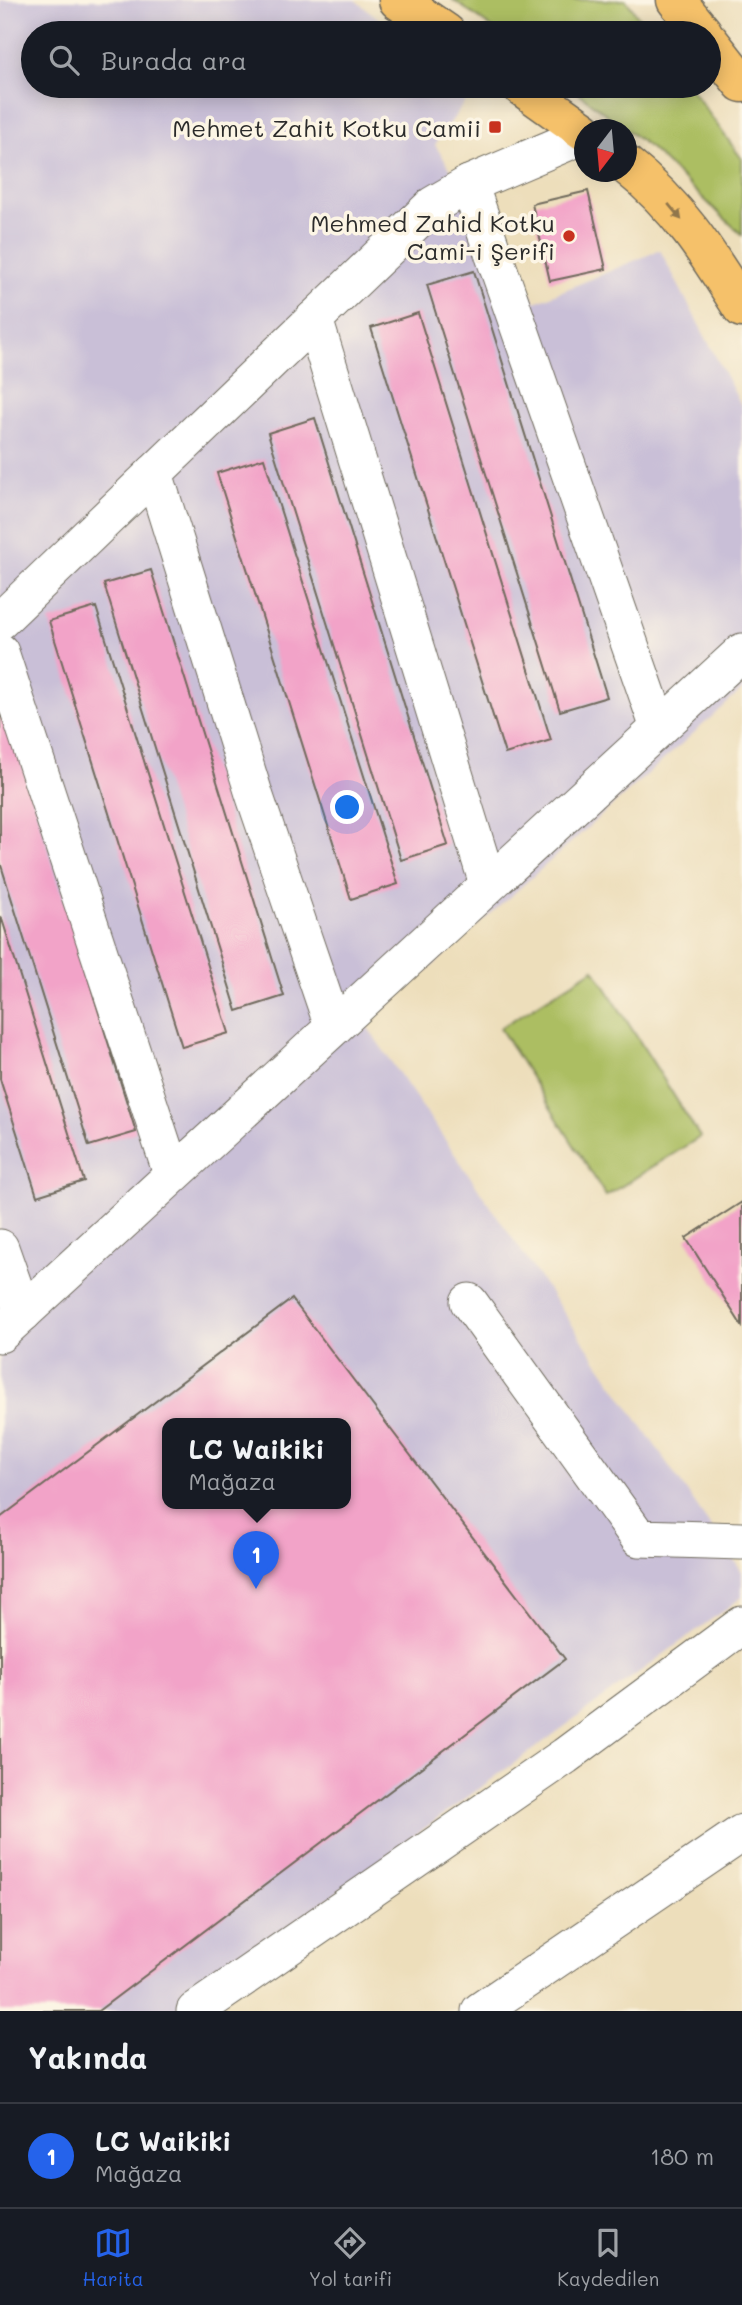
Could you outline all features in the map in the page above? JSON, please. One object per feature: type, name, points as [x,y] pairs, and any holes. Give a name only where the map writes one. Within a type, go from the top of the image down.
[{"type":"main road","points":[[398,0],[429,21]]},
{"type":"main road","points":[[676,0],[693,21]]},
{"type":"main road","points":[[721,56],[742,83]]},
{"type":"main road","points":[[537,98],[574,126]]},
{"type":"main road","points":[[637,174],[655,188],[702,244],[742,308]]},
{"type":"lane","points":[[0,621],[432,205],[470,184],[574,137]]},
{"type":"lane","points":[[470,184],[659,728]]},
{"type":"lane","points":[[314,319],[488,884]]},
{"type":"lane","points":[[155,473],[254,794],[333,1026]]},
{"type":"lane","points":[[0,652],[172,1174]]},
{"type":"lane","points":[[11,1324],[742,652]]},
{"type":"lane","points":[[0,1248],[11,1324]]},
{"type":"lane","points":[[469,1302],[639,1538],[742,1541]]},
{"type":"lane","points":[[195,2011],[565,1756],[742,1625]]},
{"type":"lane","points":[[480,2011],[742,1833]]},
{"type":"shaded area","points":[[0,0],[355,0],[382,21],[21,21],[21,98],[468,98],[435,145],[536,302],[660,250],[742,407],[742,690],[366,1025],[742,1572],[742,1597],[174,2011],[0,2011]]},
{"type":"green space","points":[[453,0],[626,0],[641,21],[483,21]]},
{"type":"green space","points":[[585,98],[698,98],[742,159],[742,235],[637,138],[637,119],[612,119]]},
{"type":"green space","points":[[594,969],[700,1137],[606,1196],[500,1028]]},
{"type":"building","name":"Mehmed Zahid Kotku Cami-i Şerifi","points":[[588,191],[606,269],[550,281],[532,204]]},
{"type":"building","points":[[474,271],[607,697],[560,711],[427,285]]},
{"type":"building","points":[[418,313],[551,740],[505,754],[371,328]]},
{"type":"building","points":[[315,418],[448,845],[401,860],[268,433]]},
{"type":"building","points":[[264,458],[398,884],[351,899],[217,473]]},
{"type":"building","points":[[151,570],[284,996],[237,1011],[104,584]]},
{"type":"building","points":[[96,607],[229,1033],[182,1047],[49,621]]},
{"type":"building","points":[[3,705],[136,1132],[89,1146],[0,862],[0,706]]},
{"type":"building","points":[[1,916],[84,1181],[37,1196],[0,1079]]},
{"type":"building","points":[[742,1202],[742,1326],[686,1238]]},
{"type":"building","points":[[292,1299],[565,1659],[98,2011],[0,2011],[0,1518]]},
{"type":"place","name":"Mehmet Zahit Kotku Camii","points":[[495,127]]},
{"type":"place","name":"Mehmed Zahid Kotku Cami-i Şerifi","points":[[569,236]]},
{"type":"place","name":"LC Waikiki","points":[[256,1589]]}]
